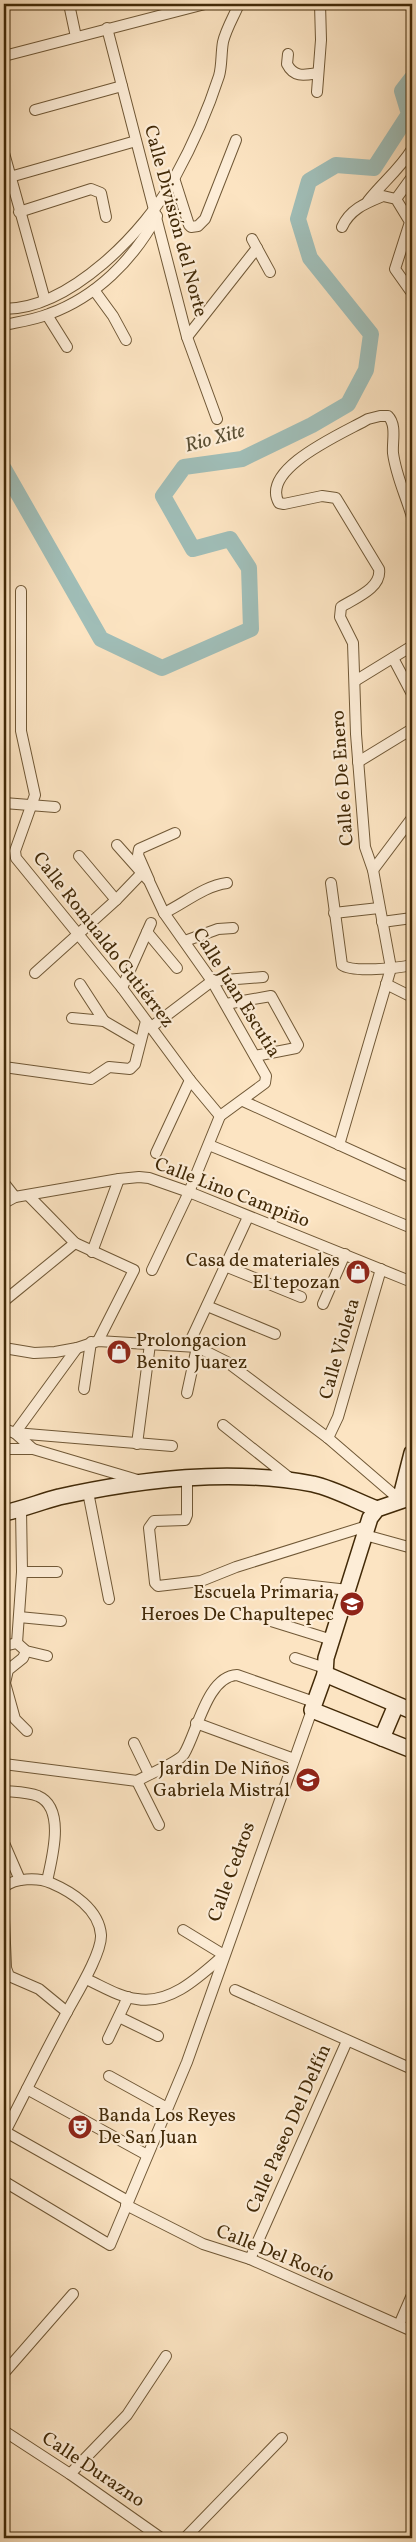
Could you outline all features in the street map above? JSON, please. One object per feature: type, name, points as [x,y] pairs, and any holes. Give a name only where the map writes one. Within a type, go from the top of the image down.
[{"type":"street","points":[[69,4],[76,37]]},
{"type":"street","points":[[4,56],[205,4]]},
{"type":"street","points":[[4,325],[47,315],[94,290],[128,259],[174,178],[219,75],[224,42],[239,4]]},
{"type":"street","points":[[317,92],[321,40],[320,4]]},
{"type":"street","name":"Calle División del Norte","points":[[107,28],[156,211],[187,337],[217,420]]},
{"type":"street","points":[[288,54],[287,64],[293,72],[300,75],[318,73]]},
{"type":"street","points":[[35,110],[122,86]]},
{"type":"street","points":[[174,178],[189,225],[191,227],[198,226],[205,219],[236,140]]},
{"type":"street","points":[[10,177],[136,141]]},
{"type":"street","points":[[367,203],[385,180],[402,165],[412,149]]},
{"type":"street","points":[[4,153],[45,300]]},
{"type":"street","points":[[396,200],[412,177]]},
{"type":"street","points":[[19,212],[91,189],[101,193],[106,217]]},
{"type":"street","points":[[342,227],[346,218],[355,209],[383,196],[396,200],[410,222],[395,269],[412,293]]},
{"type":"street","points":[[4,309],[17,309],[45,300],[94,271],[119,250],[156,211]]},
{"type":"street","points":[[187,337],[254,244],[270,272]]},
{"type":"street","points":[[94,290],[113,316],[126,340]]},
{"type":"street","points":[[47,315],[67,348]]},
{"type":"street","name":"Calle 6 De Enero","points":[[339,1145],[390,968],[373,870],[365,847],[358,762],[353,643],[340,617],[341,607],[377,583],[380,576],[379,569],[336,498],[322,496],[284,504],[279,503],[277,498],[283,473],[292,462],[368,420],[384,416],[390,419],[392,423],[393,455],[412,517]]},
{"type":"street","name":"Calle Romualdo Gutiérrez","points":[[21,591],[21,731],[34,786],[34,804],[17,844],[16,858],[122,988],[190,1080],[220,1116]]},
{"type":"street","points":[[355,681],[412,646]]},
{"type":"street","points":[[393,658],[412,694]]},
{"type":"street","points":[[358,762],[412,729]]},
{"type":"street","points":[[4,803],[55,807]]},
{"type":"street","points":[[373,870],[412,818]]},
{"type":"street","points":[[149,881],[138,851],[141,847],[175,833]]},
{"type":"street","name":"Calle Juan Escutia","points":[[117,845],[149,881],[164,913],[212,981],[255,1056],[266,1079],[265,1083],[242,1101]]},
{"type":"street","points":[[79,856],[116,900]]},
{"type":"street","points":[[35,974],[116,900],[141,874]]},
{"type":"street","points":[[164,913],[193,899],[207,888],[227,882]]},
{"type":"street","points":[[331,883],[342,965],[349,968],[390,968],[412,964]]},
{"type":"street","points":[[334,913],[379,908]]},
{"type":"street","points":[[382,922],[412,918]]},
{"type":"street","points":[[122,988],[149,927],[177,968]]},
{"type":"street","points":[[185,941],[218,929],[233,928]]},
{"type":"street","points":[[4,1067],[91,1079],[109,1067],[133,1067],[140,1042],[148,1024],[212,981],[263,976]]},
{"type":"street","points":[[80,984],[104,1021]]},
{"type":"street","points":[[386,984],[412,997]]},
{"type":"street","points":[[226,1004],[271,996],[298,1045],[296,1048],[255,1056]]},
{"type":"street","points":[[72,1018],[104,1021],[140,1042]]},
{"type":"street","points":[[156,1153],[190,1080]]},
{"type":"street","points":[[152,1270],[189,1192],[220,1116],[242,1101],[412,1178]]},
{"type":"street","points":[[208,1145],[412,1228]]},
{"type":"street","name":"Calle Lino Campiño","points":[[4,1203],[14,1197],[119,1179],[149,1178],[189,1192],[412,1282]]},
{"type":"street","points":[[92,1252],[119,1179]]},
{"type":"street","points":[[4,1183],[14,1197]]},
{"type":"street","points":[[28,1195],[75,1243],[134,1270],[95,1341],[84,1389]]},
{"type":"street","points":[[187,1393],[192,1346],[207,1306],[248,1217]]},
{"type":"street","points":[[4,1301],[75,1243]]},
{"type":"street","points":[[323,1304],[345,1254]]},
{"type":"street","points":[[225,1266],[300,1297]]},
{"type":"street","name":"Calle Violeta","points":[[328,1438],[338,1417],[348,1387],[381,1270]]},
{"type":"street","points":[[207,1306],[275,1334]]},
{"type":"street","points":[[4,1348],[34,1353],[77,1348],[95,1341],[192,1346],[227,1362],[406,1498]]},
{"type":"street","points":[[137,1444],[150,1344]]},
{"type":"street","points":[[15,1433],[77,1348]]},
{"type":"street","points":[[224,1425],[295,1482]]},
{"type":"street","points":[[4,1429],[15,1433],[172,1446]]},
{"type":"street","points":[[15,1433],[33,1449]]},
{"type":"street","points":[[4,1449],[33,1449],[144,1482]]},
{"type":"street","points":[[406,1498],[412,1453]]},
{"type":"street","points":[[4,1513],[58,1498],[144,1482],[234,1476],[325,1487],[377,1509],[406,1498]]},
{"type":"street","points":[[187,1478],[187,1515],[185,1520],[154,1521],[149,1528],[156,1583],[162,1586],[201,1581],[236,1567],[366,1531],[412,1548]]},
{"type":"street","points":[[88,1492],[110,1599]]},
{"type":"street","points":[[17,1643],[22,1572],[21,1509]]},
{"type":"street","name":"Calle Cedros","points":[[5,2182],[110,2244],[187,2062],[313,1706],[366,1531],[377,1509]]},
{"type":"street","points":[[22,1572],[57,1572]]},
{"type":"street","points":[[286,1583],[348,1590]]},
{"type":"street","points":[[19,1617],[61,1621]]},
{"type":"street","points":[[271,1621],[332,1640]]},
{"type":"street","points":[[4,1646],[17,1643]]},
{"type":"street","points":[[17,1643],[26,1650],[47,1656]]},
{"type":"street","points":[[26,1650],[23,1658],[8,1670],[5,1683],[15,1719],[27,1731]]},
{"type":"street","points":[[295,1658],[412,1711]]},
{"type":"street","points":[[4,1764],[137,1781],[183,1756],[196,1723],[219,1682],[227,1675],[237,1675],[412,1750]]},
{"type":"street","points":[[382,1738],[396,1705]]},
{"type":"street","points":[[196,1723],[294,1759]]},
{"type":"street","points":[[134,1743],[149,1774]]},
{"type":"street","points":[[137,1781],[160,1825]]},
{"type":"street","points":[[4,1791],[37,1795],[52,1807],[55,1817],[52,1858],[47,1881]]},
{"type":"street","points":[[4,1843],[8,1862],[20,1880]]},
{"type":"street","points":[[4,1887],[20,1880],[47,1881],[68,1890],[86,1906],[99,1922],[102,1938],[86,1979],[4,2132]]},
{"type":"street","points":[[4,1919],[6,1968],[9,1976],[39,1989],[67,2012]]},
{"type":"street","points":[[86,1979],[128,1997],[152,2000],[166,1996],[194,1981],[224,1954],[183,1930]]},
{"type":"street","points":[[235,1990],[412,2069]]},
{"type":"street","points":[[108,2039],[128,1997]]},
{"type":"street","points":[[119,2017],[158,2036]]},
{"type":"street","name":"Calle Paseo Del Delfín","points":[[250,2259],[347,2041]]},
{"type":"street","points":[[109,2076],[167,2108]]},
{"type":"street","points":[[27,2089],[147,2155]]},
{"type":"street","name":"Calle Del Rocío","points":[[4,2132],[127,2203],[203,2244],[250,2259],[412,2332]]},
{"type":"street","points":[[4,2373],[73,2294]]},
{"type":"street","points":[[399,2325],[412,2295]]},
{"type":"street","points":[[70,2474],[127,2415],[166,2356]]},
{"type":"street","name":"Calle Durazno","points":[[4,2431],[70,2474],[161,2538]]},
{"type":"street","points":[[185,2538],[282,2438]]},
{"type":"waterway","name":"Rio Xite","points":[[4,469],[101,639],[162,668],[251,629],[249,568],[230,539],[193,549],[163,496],[184,467],[242,459],[312,425],[348,404],[366,370],[371,334],[310,258],[298,219],[309,181],[336,165],[374,168],[409,114],[402,91],[412,78]]},
{"type":"place","name":"Casa de materiales El tepozan","points":[[358,1272]]},
{"type":"place","name":"Prolongacion Benito Juarez","points":[[119,1352]]},
{"type":"place","name":"Escuela Primaria Heroes De Chapultepec","points":[[352,1604]]},
{"type":"place","name":"Jardin De Niños Gabriela Mistral","points":[[308,1780]]},
{"type":"place","name":"Banda Los Reyes De San Juan","points":[[80,2127]]}]
